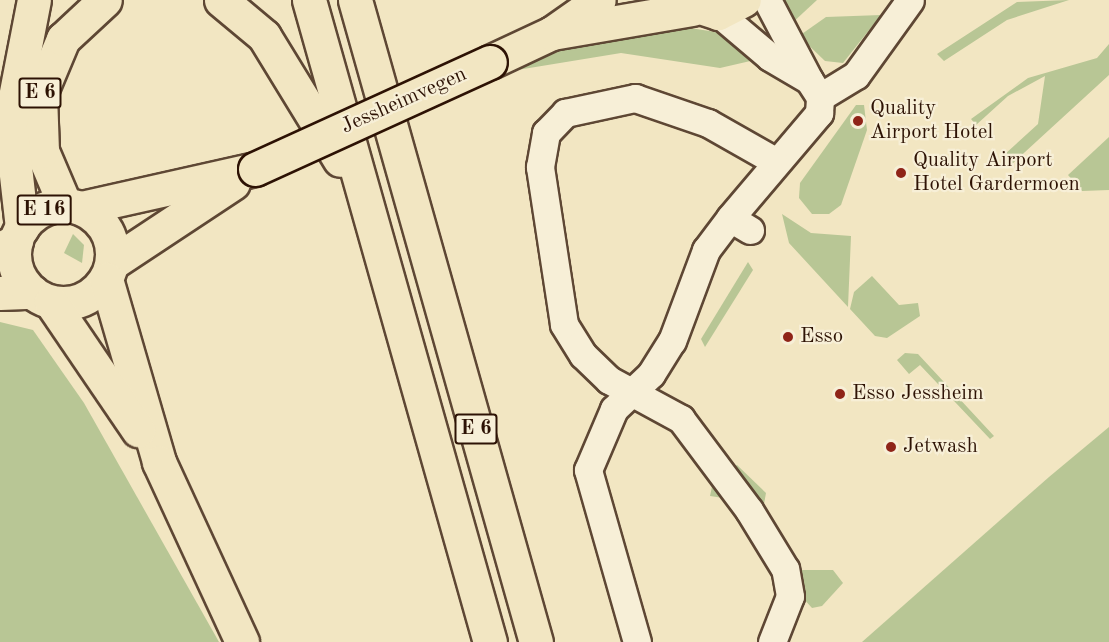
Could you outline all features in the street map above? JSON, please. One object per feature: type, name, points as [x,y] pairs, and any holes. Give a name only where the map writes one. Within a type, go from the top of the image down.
[{"type":"main road","name":"E 6","points":[[13,239],[10,123],[34,0]]},
{"type":"main road","name":"E 6","points":[[73,207],[42,152],[40,94],[63,39],[105,0]]},
{"type":"main road","name":"E 6","points":[[221,0],[246,18],[283,62],[372,219]]},
{"type":"main road","name":"E 6","points":[[309,0],[490,642]]},
{"type":"main road","name":"E 6","points":[[355,0],[536,642]]},
{"type":"main road","name":"Jessheimvegen","points":[[109,271],[255,169],[552,33],[599,0]]},
{"type":"main road","name":"Jessheimvegen","points":[[552,33],[708,5]]},
{"type":"main road","name":"Jessheimvegen","points":[[73,207],[255,169]]},
{"type":"main road","name":"E 16","points":[[159,462],[42,297],[16,269],[13,239],[41,211],[73,207],[109,236],[109,271],[159,462],[242,642]]},
{"type":"main road","name":"E 16","points":[[42,297],[82,299],[109,271]]},
{"type":"main road","points":[[0,293],[42,297]]},
{"type":"street","points":[[637,642],[588,470],[614,409],[633,392],[672,341],[706,250],[740,224],[773,160],[819,113],[815,88],[767,0]]},
{"type":"street","points":[[815,88],[856,75],[910,0]]},
{"type":"street","points":[[708,5],[770,57],[815,88]]},
{"type":"street","points":[[772,642],[790,596],[785,569],[701,441],[681,419],[609,380],[583,355],[564,324],[540,167],[546,133],[565,113],[583,105],[635,98],[708,123],[773,160]]},
{"type":"green space","points":[[777,0],[817,0],[790,25]]},
{"type":"green space","points":[[1069,0],[1007,20],[944,61],[937,54],[1017,2]]},
{"type":"green space","points":[[881,15],[843,63],[825,61],[799,36],[826,17]]},
{"type":"green space","points":[[677,26],[716,32],[759,59],[720,68],[621,53],[511,71],[589,38]]},
{"type":"green space","points":[[1109,44],[1109,75],[1012,164],[1004,155],[1038,124],[1045,76],[1008,96],[976,125],[971,119],[1028,78],[1097,58]]},
{"type":"green space","points":[[856,105],[864,105],[867,130],[841,205],[829,214],[812,214],[799,198],[800,183]]},
{"type":"green space","points":[[1109,137],[1109,190],[1082,191],[1068,175]]},
{"type":"green space","points":[[782,214],[811,233],[851,236],[848,307],[789,243]]},
{"type":"green space","points":[[73,234],[84,245],[82,263],[64,253]]},
{"type":"green space","points":[[748,262],[753,270],[705,347],[701,339]]},
{"type":"green space","points":[[872,276],[899,305],[918,303],[920,316],[887,338],[875,336],[850,309],[854,292]]},
{"type":"green space","points":[[0,322],[33,330],[84,403],[219,642],[0,642]]},
{"type":"green space","points":[[905,353],[918,354],[994,436],[990,439],[920,365],[909,374],[897,360]]},
{"type":"green space","points":[[1109,427],[1109,642],[862,642],[1049,477]]},
{"type":"green space","points":[[737,465],[766,493],[764,504],[710,496],[713,482]]},
{"type":"green space","points":[[787,570],[833,570],[843,583],[822,606],[812,608],[784,577]]},
{"type":"place","name":"Quality Airport Hotel","points":[[858,121]]},
{"type":"place","name":"Quality Airport Hotel Gardermoen","points":[[901,173]]},
{"type":"place","name":"Esso","points":[[788,337]]},
{"type":"place","name":"Esso Jessheim","points":[[840,394]]},
{"type":"place","name":"Jetwash","points":[[891,447]]}]
